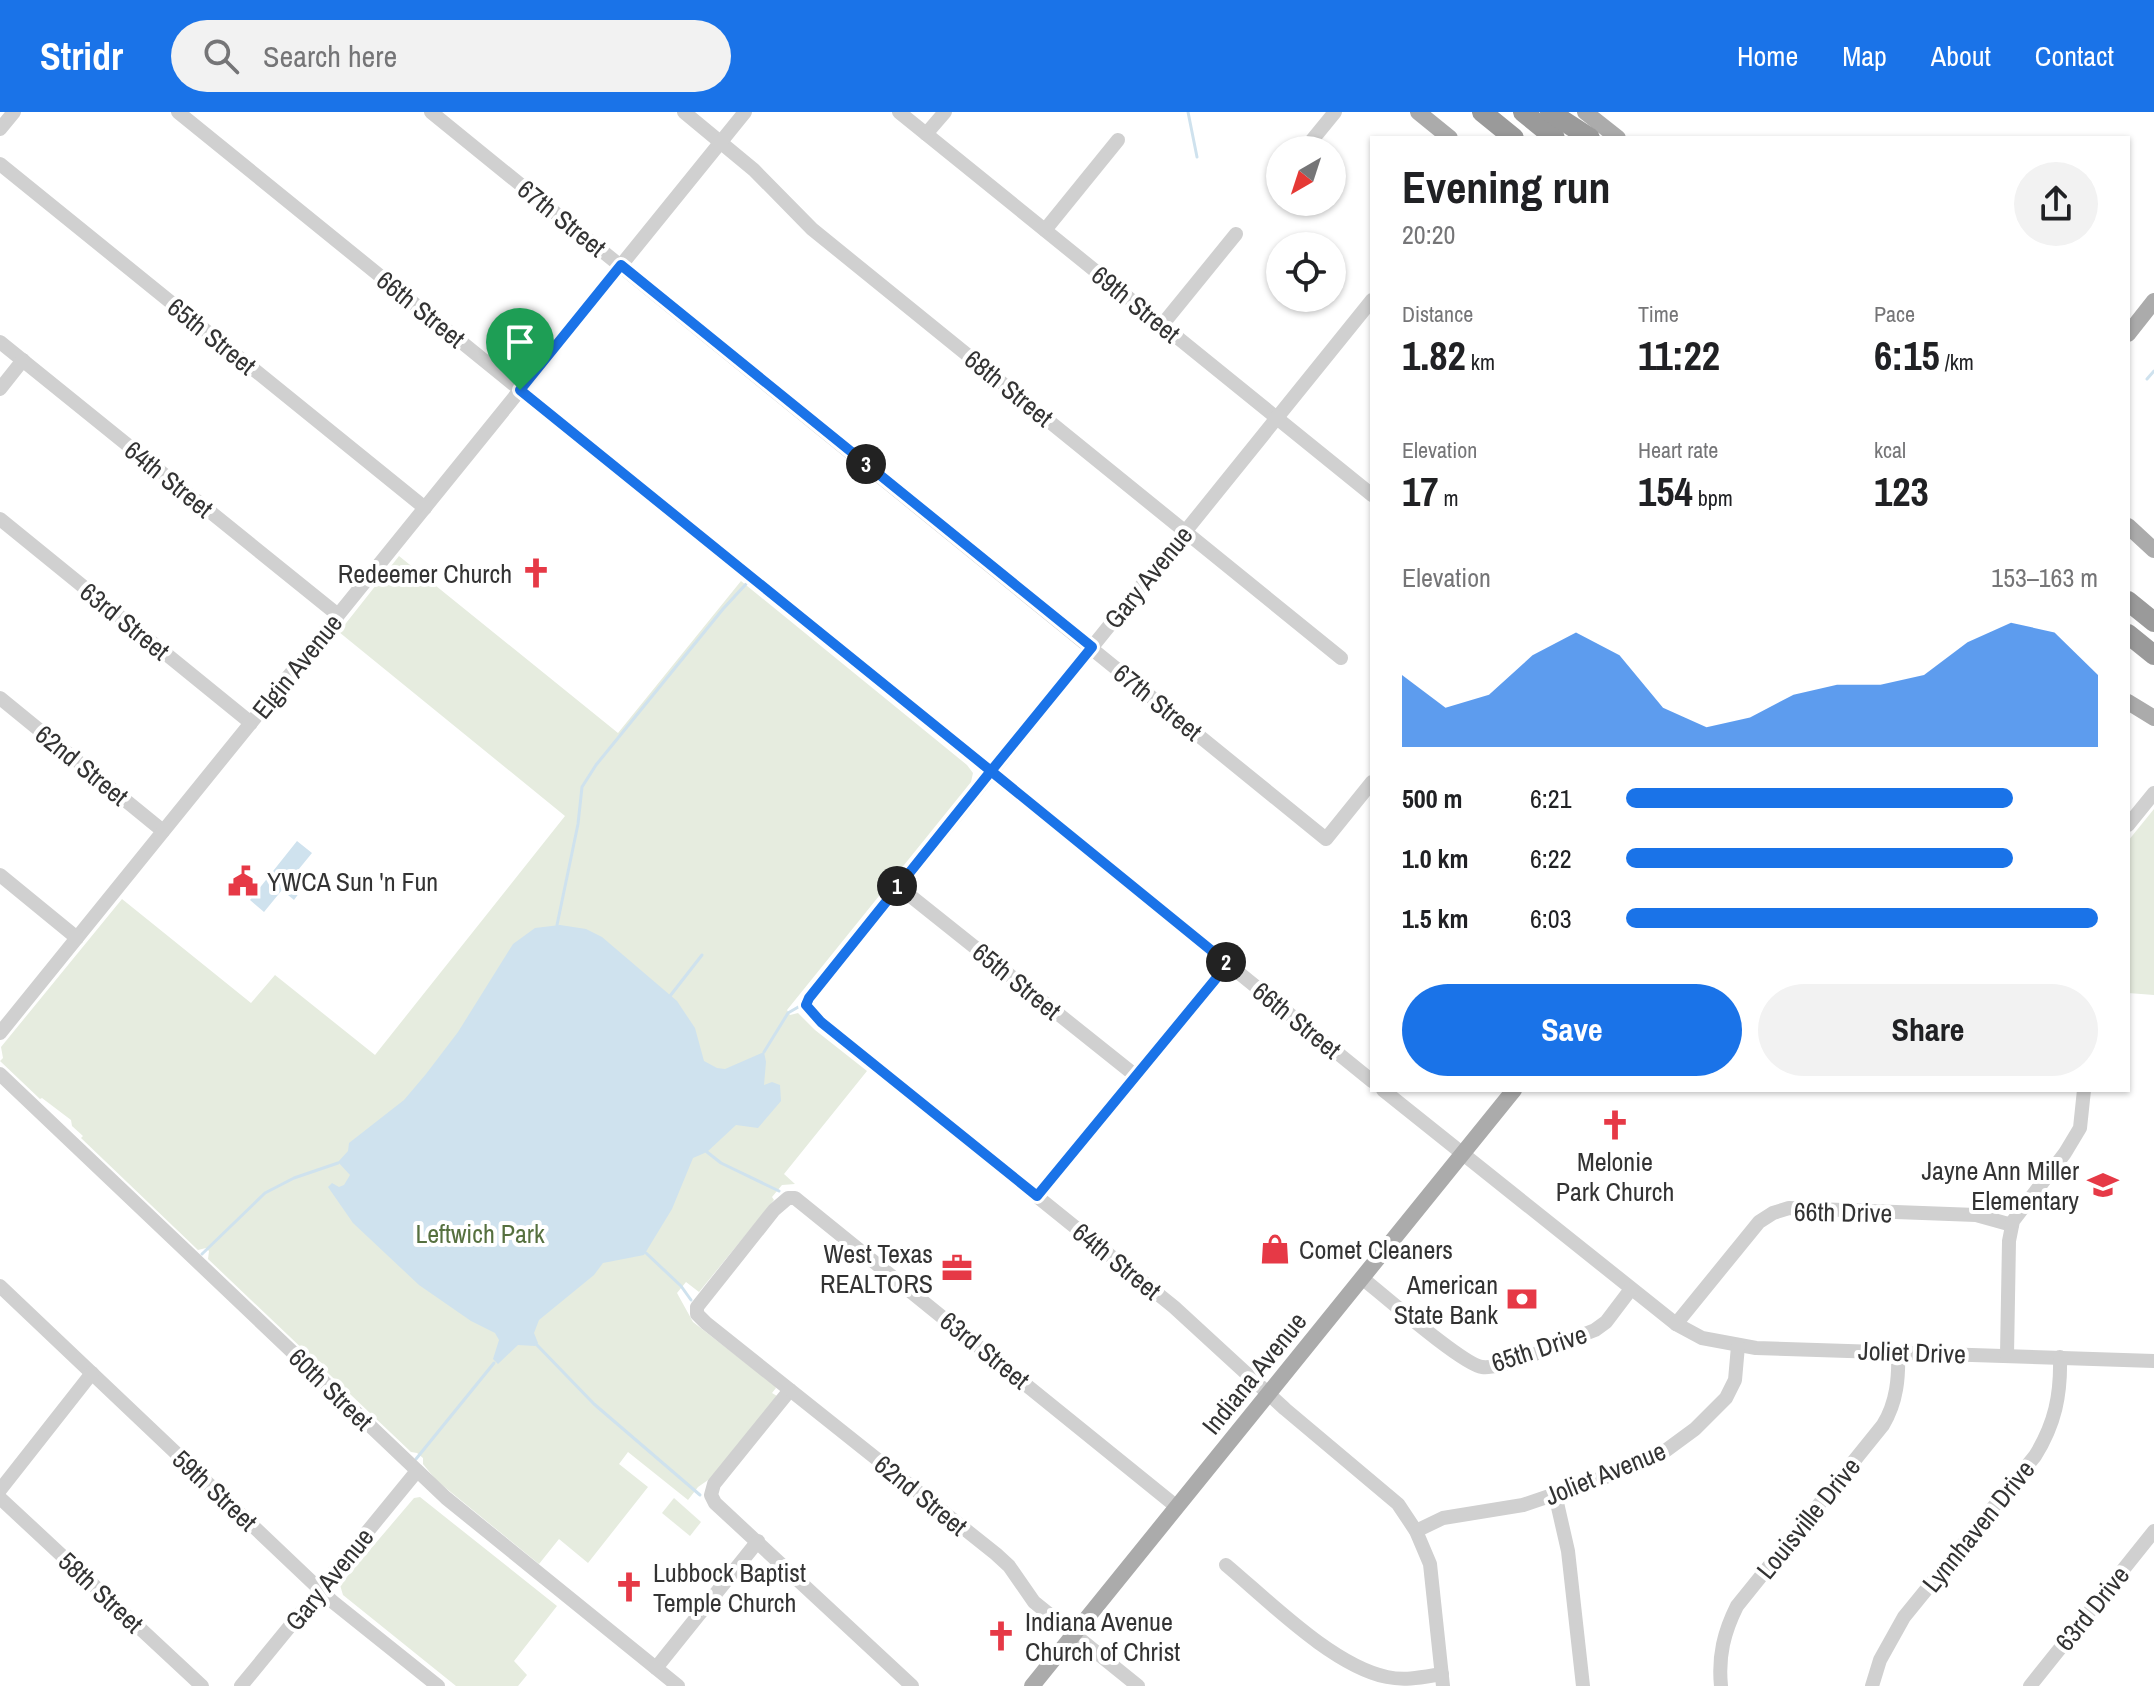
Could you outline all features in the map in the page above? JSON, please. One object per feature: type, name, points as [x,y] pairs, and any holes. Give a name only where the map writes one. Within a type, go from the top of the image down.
[{"type":"highway","points":[[1469,112],[1491,136]]},
{"type":"highway","points":[[1482,112],[1512,136]]},
{"type":"highway","points":[[1523,112],[1553,136]]},
{"type":"highway","points":[[1550,112],[1587,136]]},
{"type":"highway","points":[[2130,603],[2154,622]]},
{"type":"highway","points":[[2130,636],[2154,655]]},
{"type":"main road","points":[[1418,112],[1448,136]]},
{"type":"main road","points":[[1585,112],[1615,136]]},
{"type":"main road","points":[[2130,331],[2154,301]]},
{"type":"main road","points":[[2130,528],[2154,550]]},
{"type":"main road","points":[[2130,703],[2154,718]]},
{"type":"main road","name":"Indiana Avenue","points":[[1032,1686],[1512,1092]]},
{"type":"street","points":[[0,129],[14,112]]},
{"type":"street","name":"66th Street","points":[[178,112],[1370,1079]]},
{"type":"street","name":"67th Street","points":[[431,112],[1326,839],[1370,784]]},
{"type":"street","name":"68th Street","points":[[684,112],[754,170],[812,229],[1341,658]]},
{"type":"street","name":"Elgin Avenue","points":[[0,1033],[745,112]]},
{"type":"street","name":"69th Street","points":[[899,112],[1370,493]]},
{"type":"street","points":[[926,134],[945,112]]},
{"type":"street","points":[[1315,136],[1335,112]]},
{"type":"street","points":[[1045,230],[1118,140]]},
{"type":"street","name":"65th Street","points":[[0,164],[425,508]]},
{"type":"street","points":[[1162,325],[1236,234]]},
{"type":"street","name":"Gary Avenue","points":[[806,1005],[898,886],[1370,303]]},
{"type":"street","name":"64th Street","points":[[0,342],[338,615]]},
{"type":"street","points":[[0,389],[23,360]]},
{"type":"street","name":"63rd Street","points":[[0,519],[251,723]]},
{"type":"street","name":"62nd Street","points":[[0,698],[163,831]]},
{"type":"street","points":[[2130,823],[2154,793]]},
{"type":"street","points":[[0,875],[77,938]]},
{"type":"street","name":"65th Street","points":[[898,886],[1136,1076]]},
{"type":"street","points":[[1037,1196],[1228,964]]},
{"type":"street","name":"64th Street","points":[[806,1005],[821,1022],[1174,1307],[1268,1394],[1398,1504],[1416,1531],[1430,1564],[1442,1680]]},
{"type":"street","name":"60th Street","points":[[0,1074],[446,1498],[678,1686]]},
{"type":"street","points":[[1386,1092],[1676,1324]]},
{"type":"street","points":[[2007,1355],[2012,1225],[2080,1128],[2084,1092]]},
{"type":"street","name":"63rd Street","points":[[791,1198],[812,1210],[1177,1507]]},
{"type":"street","name":"62nd Street","points":[[791,1198],[774,1210],[703,1298],[697,1311],[706,1323],[996,1554],[1009,1566],[1034,1602],[1138,1686]]},
{"type":"street","name":"66th Drive","points":[[1676,1324],[1759,1222],[1789,1208],[1976,1215],[2012,1225]]},
{"type":"street","name":"65th Drive","points":[[1362,1278],[1481,1373],[1595,1330],[1606,1322],[1631,1289]]},
{"type":"street","name":"59th Street","points":[[0,1286],[320,1590],[438,1686]]},
{"type":"street","name":"Joliet Drive","points":[[1676,1324],[1702,1338],[1738,1346],[2154,1361]]},
{"type":"street","name":"Joliet Avenue","points":[[1416,1531],[1443,1518],[1503,1510],[1555,1494],[1661,1454],[1710,1416],[1731,1390],[1738,1346]]},
{"type":"street","name":"Louisville Drive","points":[[1721,1686],[1720,1653],[1737,1606],[1883,1425],[1892,1410],[1896,1391],[1898,1351]]},
{"type":"street","name":"Lynnhaven Drive","points":[[1872,1686],[1880,1660],[1904,1617],[2048,1436],[2057,1408],[2060,1357]]},
{"type":"street","points":[[0,1490],[92,1373]]},
{"type":"street","points":[[790,1390],[714,1484],[711,1495],[912,1686]]},
{"type":"street","name":"Gary Avenue","points":[[241,1686],[417,1471]]},
{"type":"street","points":[[1555,1494],[1568,1551],[1583,1686]]},
{"type":"street","name":"58th Street","points":[[0,1498],[202,1686]]},
{"type":"street","name":"63rd Drive","points":[[2030,1686],[2154,1531]]},
{"type":"street","points":[[656,1668],[758,1541]]},
{"type":"street","points":[[1226,1565],[1348,1663],[1387,1677],[1442,1680]]},
{"type":"green space","name":"Leftwich Park","points":[[399,556],[618,733],[741,581],[973,773],[971,782],[787,1010],[790,1015],[798,1013],[867,1071],[784,1174],[795,1184],[782,1185],[772,1197],[774,1200],[699,1292],[686,1282],[677,1293],[693,1322],[774,1385],[776,1388],[772,1393],[777,1396],[711,1478],[698,1487],[688,1500],[628,1452],[619,1464],[648,1487],[588,1563],[559,1539],[539,1564],[436,1480],[423,1464],[423,1458],[411,1452],[208,1259],[209,1251],[206,1248],[198,1250],[81,1138],[83,1136],[72,1126],[71,1120],[40,1099],[0,1061],[3,1058],[1,1047],[122,899],[251,1003],[275,975],[375,1055],[565,816],[339,632]]},
{"type":"green space","points":[[2154,809],[2154,995],[2130,993],[2130,839]]},
{"type":"green space","points":[[420,1497],[557,1606],[514,1661],[527,1675],[518,1686],[456,1686],[343,1595],[340,1585],[414,1498]]},
{"type":"green space","points":[[674,1498],[701,1522],[690,1536],[662,1513]]},
{"type":"water","points":[[297,841],[312,853],[294,875],[305,885],[294,900],[282,890],[264,912],[250,900]]},
{"type":"water","points":[[560,925],[586,929],[602,937],[677,1001],[695,1028],[704,1061],[725,1069],[764,1052],[764,1085],[772,1082],[780,1085],[781,1101],[758,1128],[736,1125],[707,1152],[693,1158],[672,1209],[644,1255],[603,1263],[594,1275],[539,1320],[534,1333],[538,1343],[535,1346],[518,1345],[498,1364],[493,1359],[499,1340],[495,1333],[471,1321],[419,1285],[353,1223],[328,1187],[332,1183],[339,1187],[344,1185],[350,1175],[338,1162],[348,1151],[349,1143],[404,1100],[426,1074],[458,1032],[513,944],[535,928]]},
{"type":"waterway","points":[[1188,112],[1197,157]]},
{"type":"waterway","points":[[2147,379],[2154,371]]},
{"type":"waterway","points":[[557,925],[578,824],[582,787],[596,765],[746,584]]},
{"type":"waterway","points":[[670,996],[702,955]]},
{"type":"waterway","points":[[764,1052],[788,1013],[800,1006]]},
{"type":"waterway","points":[[707,1152],[721,1163],[779,1191]]},
{"type":"waterway","points":[[202,1254],[265,1193],[294,1178],[338,1163]]},
{"type":"waterway","points":[[646,1253],[681,1286],[691,1300]]},
{"type":"waterway","points":[[536,1344],[594,1404],[700,1495]]},
{"type":"waterway","points":[[416,1459],[494,1363]]},
{"type":"place","name":"Redeemer Church","points":[[536,573]]},
{"type":"place","name":"YWCA Sun 'n Fun","points":[[243,881]]},
{"type":"place","name":"Melonie Park Church","points":[[1615,1125]]},
{"type":"place","name":"Jayne Ann Miller Elementary","points":[[2103,1185]]},
{"type":"place","name":"Comet Cleaners","points":[[1275,1249]]},
{"type":"place","name":"West Texas REALTORS","points":[[957,1268]]},
{"type":"place","name":"American State Bank","points":[[1522,1299]]},
{"type":"place","name":"Lubbock Baptist Temple Church","points":[[629,1587]]},
{"type":"place","name":"Indiana Avenue Church of Christ","points":[[1001,1636]]},
{"type":"route","points":[[520,390],[621,265],[1092,647],[991,771],[1228,964],[1037,1196],[821,1022],[806,1005],[991,771],[520,390]]}]
